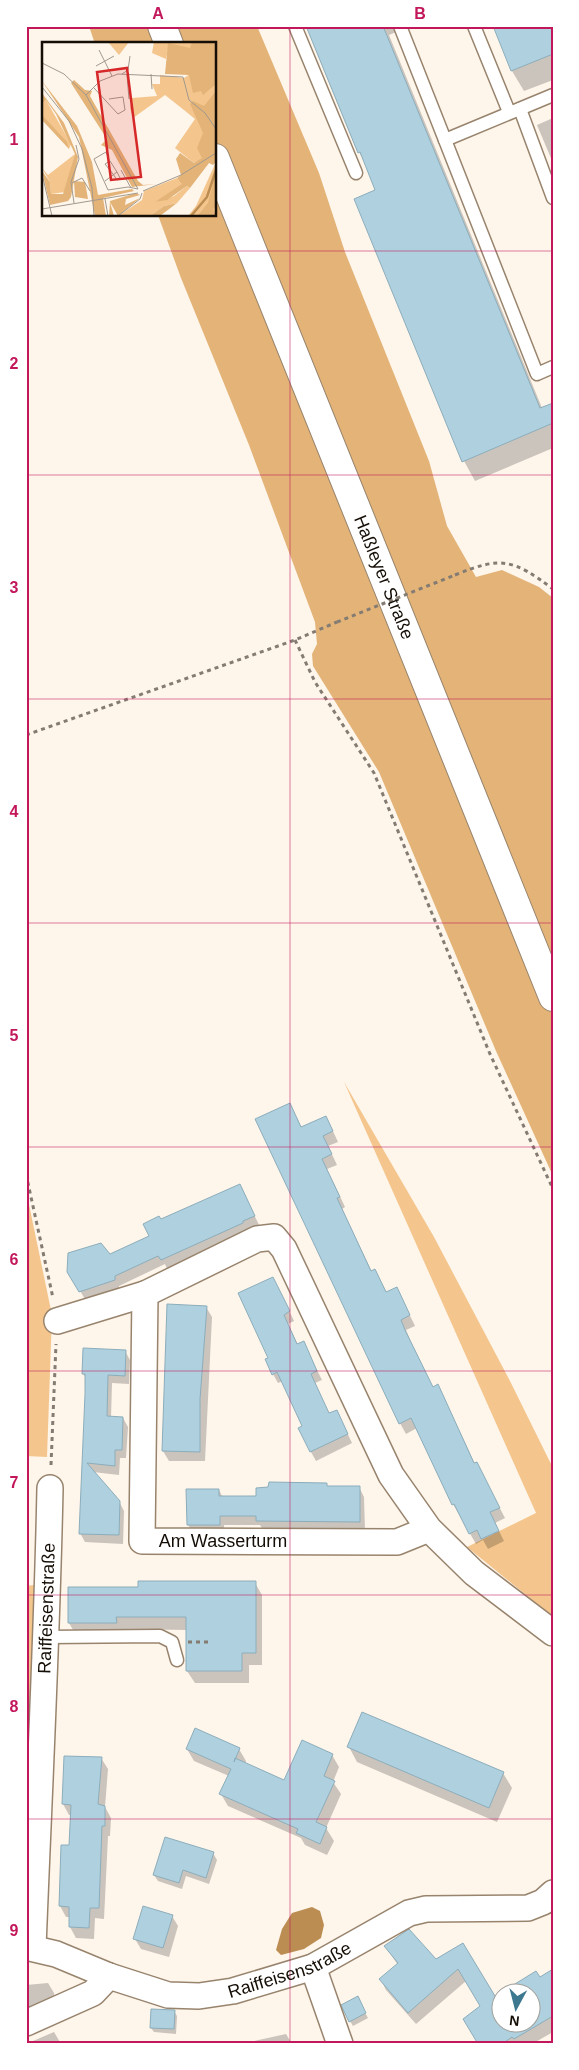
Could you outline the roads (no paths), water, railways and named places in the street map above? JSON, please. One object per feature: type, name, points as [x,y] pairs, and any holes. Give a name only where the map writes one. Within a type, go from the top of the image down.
[{"type":"main road","points":[[162,26],[168,42]]},
{"type":"main road","name":"Haßleyer Straße","points":[[216,160],[553,998]]},
{"type":"street","points":[[57,1321],[145,1294],[257,1239],[274,1237],[284,1249],[391,1476],[429,1529],[474,1573],[553,1633]]},
{"type":"street","name":"Am Wasserturm","points":[[145,1294],[142,1541],[396,1542],[429,1529]]},
{"type":"street","name":"Raiffeisenstraße","points":[[50,1488],[47,1637],[34,1730],[30,1947],[56,1954],[109,1976],[168,1995],[199,1996],[233,1991],[313,1967],[409,1913],[426,1909],[528,1908],[549,1904]]},
{"type":"street","points":[[313,1967],[340,2044]]},
{"type":"street","points":[[26,2023],[93,1994],[109,1976]]},
{"type":"lane","points":[[295,26],[356,174]]},
{"type":"lane","points":[[400,26],[537,374],[553,367]]},
{"type":"lane","points":[[474,26],[553,198]]},
{"type":"lane","points":[[445,140],[553,95]]},
{"type":"lane","points":[[47,1637],[160,1636],[172,1642],[177,1660]]}]
